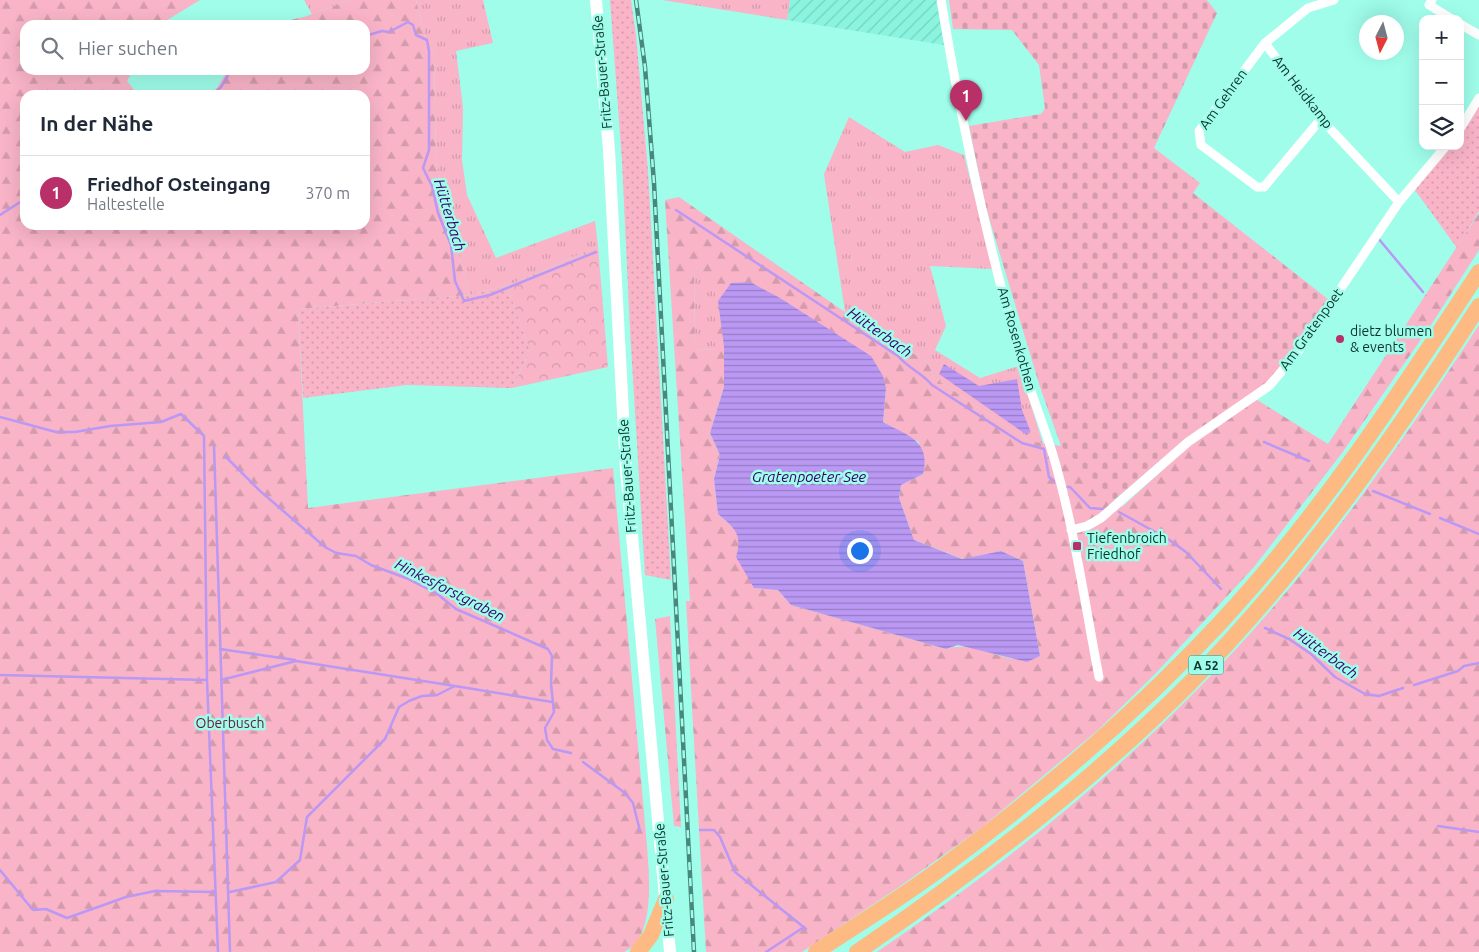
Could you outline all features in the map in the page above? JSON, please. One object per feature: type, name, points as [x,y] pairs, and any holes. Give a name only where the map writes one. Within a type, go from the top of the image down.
[{"type":"highway","name":"A 52","points":[[816,952],[943,867],[1098,741],[1180,665],[1261,576],[1316,507],[1420,363],[1479,272]]},
{"type":"highway","name":"A 52","points":[[857,952],[955,884],[1045,815],[1105,764],[1189,684],[1268,596],[1329,522],[1435,374],[1479,306]]},
{"type":"highway","points":[[638,952],[652,935],[666,899]]},
{"type":"main road","name":"Fritz-Bauer-Straße","points":[[596,0],[609,150],[626,470],[670,952]]},
{"type":"street","name":"Am Rosenkothen","points":[[941,0],[962,121],[981,210],[1026,377],[1055,462],[1071,530],[1099,677]]},
{"type":"street","name":"Am Heidkamp","points":[[1334,0],[1306,4],[1265,43],[1320,119],[1399,202]]},
{"type":"street","points":[[1432,0],[1429,5],[1445,15]]},
{"type":"street","points":[[1464,26],[1479,35]]},
{"type":"street","name":"Am Gehren","points":[[1265,43],[1199,131],[1201,145],[1257,187],[1264,186],[1320,119]]},
{"type":"street","points":[[1464,122],[1479,98]]},
{"type":"street","name":"Am Gratenpoet","points":[[1071,530],[1087,526],[1101,518],[1188,442],[1269,386],[1298,352],[1399,202],[1443,150]]},
{"type":"shaded area","points":[[790,0],[937,0],[944,45],[787,20]]},
{"type":"green space","name":"Oberbusch","points":[[0,0],[200,0],[167,20],[20,20],[20,75],[130,75],[127,81],[134,90],[20,90],[20,230],[370,230],[370,90],[214,90],[225,75],[370,75],[370,20],[290,20],[304,17],[350,0],[416,0],[425,38],[434,56],[436,162],[469,295],[298,309],[308,508],[613,468],[649,873],[648,905],[646,920],[641,934],[634,945],[624,952],[0,952]]},
{"type":"green space","points":[[304,0],[350,0],[312,14]]},
{"type":"green space","points":[[416,0],[483,0],[493,43],[456,51],[463,108],[462,160],[467,195],[496,258],[595,221],[598,246],[507,286],[469,295],[436,162],[434,56],[425,38]]},
{"type":"green space","points":[[610,0],[631,0],[636,35],[648,171],[671,580],[645,575],[622,161]]},
{"type":"green space","points":[[662,0],[790,0],[787,20]]},
{"type":"green space","points":[[949,0],[1207,0],[1217,13],[1154,148],[1200,183],[1193,193],[1329,300],[1295,350],[1266,383],[1186,439],[1114,500],[1061,446],[1040,387],[986,208],[969,126],[1041,114],[1045,108],[1039,65],[1012,30],[953,29]]},
{"type":"green space","points":[[1479,98],[1479,211],[1457,248],[1412,186],[1443,150],[1464,150],[1464,122]]},
{"type":"green space","points":[[849,117],[905,152],[938,145],[964,155],[993,269],[930,266],[946,326],[935,350],[980,378],[1019,366],[1043,444],[1029,441],[933,377],[929,363],[845,312],[824,174]]},
{"type":"green space","points":[[679,197],[845,312],[929,363],[933,377],[1029,441],[1061,446],[1122,507],[1190,445],[1254,398],[1328,444],[1479,213],[1479,250],[1433,322],[1342,453],[1254,567],[1155,674],[1098,730],[981,828],[899,887],[802,952],[706,952],[686,601],[690,601],[665,200]],"holes":[[[694,266],[715,281],[715,350],[695,349]],[[724,346],[886,388],[883,422],[919,442],[923,474],[901,485],[899,498],[914,540],[963,559],[1001,551],[1023,561],[1040,656],[1017,659],[970,647],[946,649],[791,605],[778,590],[754,588],[736,530],[718,514],[714,479],[720,455],[710,433],[724,387]]]},
{"type":"green space","points":[[598,246],[608,367],[512,388],[530,351],[507,286]]},
{"type":"green space","points":[[694,266],[715,280],[716,350],[695,349]]},
{"type":"green space","points":[[507,286],[530,351],[512,388],[407,385],[303,398],[298,309],[469,295]]},
{"type":"green space","points":[[1479,325],[1479,952],[877,952],[1020,848],[1110,772],[1195,692],[1270,611],[1334,533],[1394,451]]},
{"type":"green space","points":[[670,616],[681,827],[674,826],[655,619]]},
{"type":"water","name":"Gratenpoeter See","points":[[750,282],[780,298],[871,356],[883,376],[886,388],[883,422],[915,440],[924,453],[923,474],[901,485],[899,498],[914,540],[962,559],[1001,551],[1023,561],[1040,656],[1027,662],[958,645],[946,649],[791,605],[778,590],[754,588],[736,557],[738,537],[736,532],[718,514],[714,479],[720,455],[710,433],[724,387],[724,346],[718,301],[731,283]]},
{"type":"water","points":[[944,364],[979,386],[1017,379],[1022,410],[1030,430],[1027,435],[939,374]]},
{"type":"waterway","name":"Hütterbach","points":[[370,35],[382,31],[389,32],[408,22],[413,25],[416,35],[427,40],[429,51],[429,150],[423,168],[432,186],[438,213],[451,245],[455,281],[464,301],[490,295],[596,252]]},
{"type":"waterway","name":"Hütterbach","points":[[218,90],[228,75]]},
{"type":"waterway","points":[[0,215],[20,202]]},
{"type":"waterway","name":"Hütterbach","points":[[676,210],[898,356],[932,385],[1022,443],[1044,449],[1049,477],[1054,481]]},
{"type":"waterway","points":[[1378,238],[1423,292]]},
{"type":"waterway","points":[[0,417],[56,432],[75,432],[110,426],[161,422],[181,414],[204,436],[207,680],[218,952]]},
{"type":"waterway","points":[[1264,442],[1309,461]]},
{"type":"waterway","points":[[214,446],[230,952]]},
{"type":"waterway","name":"Hinkesforstgraben","points":[[225,456],[259,490],[325,547],[336,553],[356,556],[371,565],[406,578],[436,593],[456,609],[548,649],[552,656],[551,684],[554,712],[545,728],[547,740],[553,749],[571,753]]},
{"type":"waterway","name":"Hütterbach","points":[[1067,487],[1070,487],[1090,508],[1103,509]]},
{"type":"waterway","points":[[1373,491],[1430,514]]},
{"type":"waterway","name":"Hütterbach","points":[[1119,512],[1168,539],[1186,552],[1221,589]]},
{"type":"waterway","points":[[1440,518],[1479,534]]},
{"type":"waterway","name":"Hütterbach","points":[[1265,628],[1289,639],[1311,654],[1335,677],[1365,694],[1379,696],[1403,688]]},
{"type":"waterway","points":[[220,649],[295,660]]},
{"type":"waterway","points":[[221,680],[296,661],[455,686]]},
{"type":"waterway","name":"Hütterbach","points":[[1414,685],[1458,671],[1464,666],[1479,663]]},
{"type":"waterway","points":[[0,675],[207,680]]},
{"type":"waterway","points":[[230,892],[276,882],[300,860],[307,817],[385,739],[399,707],[409,701],[422,696],[437,695],[455,686],[552,702]]},
{"type":"waterway","name":"Hinkesforstgraben","points":[[583,762],[625,793],[633,803],[640,831]]},
{"type":"waterway","points":[[1438,826],[1479,832]]},
{"type":"waterway","name":"Hinkesforstgraben","points":[[700,830],[714,830],[720,837],[735,872],[806,929]]},
{"type":"waterway","points":[[0,870],[33,910],[46,909],[67,918],[126,897],[155,891],[214,892]]},
{"type":"waterway","points":[[766,952],[804,927]]},
{"type":"railway","points":[[636,0],[645,67],[654,183],[694,952]]},
{"type":"place","name":"Friedhof Osteingang","points":[[966,121]]},
{"type":"place","name":"dietz blumen & events","points":[[1340,339]]},
{"type":"place","name":"Tiefenbroich Friedhof","points":[[1077,546]]}]
